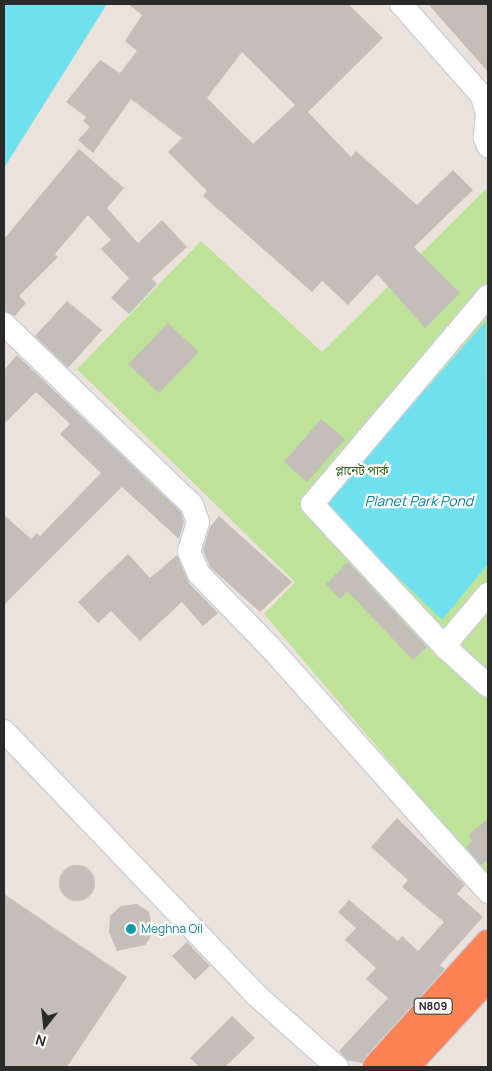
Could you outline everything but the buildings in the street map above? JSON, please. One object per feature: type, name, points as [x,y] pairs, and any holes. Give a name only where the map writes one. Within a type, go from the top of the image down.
[{"type":"highway","name":"N809","points":[[377,1067],[488,944]]},
{"type":"highway","name":"N809","points":[[405,1067],[488,977]]},
{"type":"street","points":[[401,4],[482,96],[488,114],[485,138],[488,146]]},
{"type":"street","points":[[488,296],[312,504],[444,646],[488,686]]},
{"type":"street","points":[[4,324],[192,505],[198,522],[189,551],[199,574],[270,646],[488,892]]},
{"type":"street","points":[[444,646],[488,594]]},
{"type":"street","points":[[4,731],[255,994],[337,1067]]},
{"type":"green space","name":"প্লানেট পার্ক","points":[[488,187],[488,877],[264,614],[295,582],[77,369],[201,241],[322,352]]},
{"type":"water","points":[[4,4],[107,4],[4,168]]},
{"type":"water","name":"Planet Park Pond","points":[[486,321],[488,564],[442,620],[324,505]]},
{"type":"place","name":"Meghna Oil","points":[[131,929]]}]
